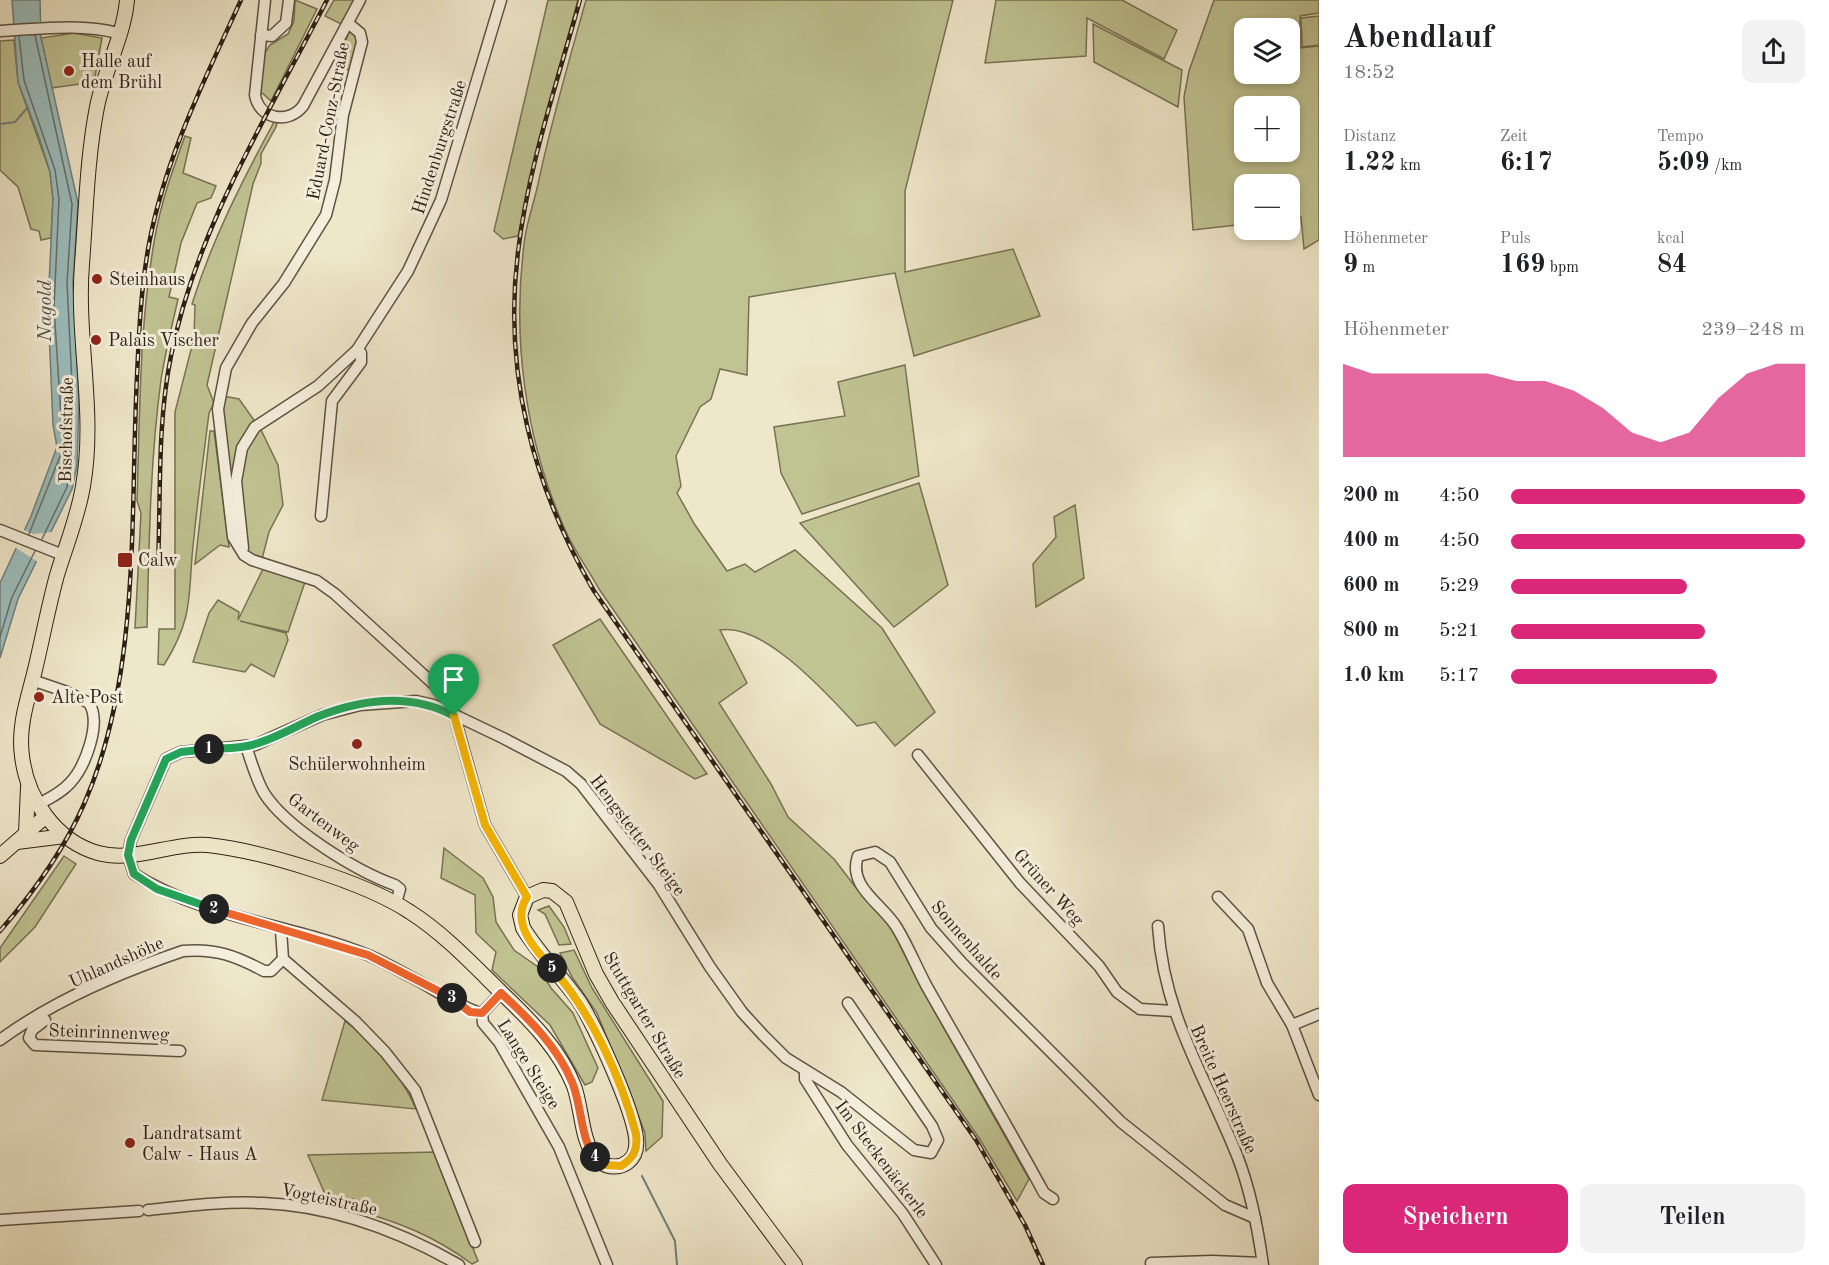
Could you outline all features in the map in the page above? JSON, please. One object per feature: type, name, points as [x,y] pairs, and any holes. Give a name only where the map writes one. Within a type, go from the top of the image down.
[{"type":"main road","name":"Bischofstraße","points":[[118,33],[119,0]]},
{"type":"main road","name":"Bischofstraße","points":[[28,785],[21,739],[32,680],[84,480],[87,395],[81,271],[94,122],[102,85],[124,20],[127,0]]},
{"type":"main road","points":[[28,785],[42,810],[65,836],[98,853],[128,855],[193,845],[217,846],[311,870],[396,903],[427,924],[530,1020],[563,1064],[579,1102],[592,1153],[600,1163],[615,1167],[630,1161],[637,1143],[626,1104],[591,1023],[580,1004],[523,928],[520,915],[527,897]]},
{"type":"main road","points":[[20,838],[28,785]]},
{"type":"main road","points":[[0,856],[20,838],[42,810]]},
{"type":"main road","points":[[20,838],[65,836]]},
{"type":"main road","name":"Stuttgarter Straße","points":[[527,897],[535,891],[552,891],[566,902],[596,974],[612,1002],[720,1164],[795,1265]]},
{"type":"street","points":[[265,0],[256,99],[266,111],[280,118],[288,118],[303,106],[360,0]]},
{"type":"street","points":[[261,35],[272,36],[286,23],[289,0]]},
{"type":"street","name":"Hindenburgstraße","points":[[244,555],[236,481],[242,447],[255,427],[318,386],[357,350],[408,271],[441,200],[501,0]]},
{"type":"street","name":"Eduard-Conz-Straße","points":[[244,555],[233,537],[220,432],[220,397],[226,368],[234,351],[304,253],[331,201],[343,115],[362,42],[360,33],[348,23]]},
{"type":"street","points":[[2,31],[103,29],[118,33]]},
{"type":"street","points":[[321,516],[332,401],[361,362],[361,353],[357,350]]},
{"type":"street","points":[[0,530],[63,555]]},
{"type":"street","points":[[244,555],[317,581],[335,594],[439,688],[451,704],[485,825],[527,897]]},
{"type":"street","points":[[32,680],[67,692],[88,703],[93,718],[92,735],[76,775],[42,810]]},
{"type":"street","name":"Hengstetter Steige","points":[[128,855],[131,840],[166,759],[181,752],[255,745],[322,715],[381,702],[416,701],[434,705],[502,738],[566,771],[581,783],[659,885],[742,1012],[786,1058],[841,1092],[914,1150],[931,1153],[936,1148],[938,1140],[932,1126],[848,1003]]},
{"type":"street","name":"Gartenweg","points":[[246,746],[264,793],[277,808],[291,822],[352,865],[395,885],[400,889],[396,903]]},
{"type":"street","name":"Grüner Weg","points":[[918,755],[1020,883],[1099,966],[1117,992],[1140,1009],[1173,1011]]},
{"type":"street","name":"Sonnenhalde","points":[[1053,1199],[1044,1193],[924,982],[896,924],[865,890],[856,876],[854,867],[858,856],[875,852],[890,862],[931,928],[962,963],[1120,1122],[1226,1204],[1255,1218]]},
{"type":"street","name":"Lange Steige","points":[[128,855],[134,874],[157,889],[281,930],[368,955],[442,992],[470,1012],[482,1013]]},
{"type":"street","points":[[1218,897],[1248,929],[1267,983],[1292,1025],[1319,1095]]},
{"type":"street","name":"Breite Heerstraße","points":[[1158,926],[1159,945],[1173,1011],[1199,1076],[1239,1160],[1255,1218],[1263,1264]]},
{"type":"street","points":[[281,930],[283,959],[356,1022],[385,1052],[415,1090],[475,1242]]},
{"type":"street","name":"Uhlandshöhe","points":[[0,1040],[19,1026],[72,999],[183,951],[202,949],[221,952],[264,971],[271,971],[283,959]]},
{"type":"street","name":"Lange Steige","points":[[501,993],[482,1013],[483,1023],[499,1042],[560,1147],[606,1265]]},
{"type":"street","name":"Steinrinnenweg","points":[[72,999],[70,1005],[32,1030],[29,1038],[35,1045],[180,1051]]},
{"type":"street","points":[[1292,1025],[1319,1014]]},
{"type":"street","name":"Im Steckenäckerle","points":[[806,1071],[805,1079],[836,1130],[903,1215],[936,1265]]},
{"type":"street","name":"Vogteistraße","points":[[0,1220],[226,1203],[297,1205],[378,1225],[418,1241],[459,1265]]},
{"type":"street","points":[[1151,1263],[1212,1261],[1263,1264]]},
{"type":"green space","points":[[295,0],[317,9],[271,101],[260,91],[264,54],[270,45],[288,34],[294,21]]},
{"type":"green space","points":[[334,0],[355,0],[343,25],[325,16]]},
{"type":"green space","points":[[548,0],[578,0],[543,126],[518,236],[503,239],[494,231]]},
{"type":"green space","points":[[586,0],[953,0],[905,191],[905,272],[1013,249],[1040,316],[914,356],[895,273],[749,297],[747,375],[720,369],[711,399],[700,407],[676,456],[681,486],[677,493],[695,525],[727,571],[745,564],[755,572],[795,550],[882,628],[935,712],[895,746],[875,722],[857,726],[813,680],[775,649],[756,637],[737,631],[720,630],[747,683],[719,703],[771,784],[788,817],[834,859],[860,893],[891,927],[919,984],[1029,1179],[1017,1201],[979,1138],[599,589],[567,534],[553,499],[541,463],[525,388],[521,351],[521,275],[528,224],[554,115]]},
{"type":"green space","points":[[996,0],[1122,0],[1177,30],[1164,59],[1087,18],[1086,56],[985,63]]},
{"type":"green space","points":[[1214,0],[1319,0],[1319,13],[1300,16],[1300,18],[1234,18],[1234,84],[1300,84],[1300,48],[1319,46],[1319,240],[1304,249],[1300,217],[1300,174],[1234,174],[1234,225],[1193,230],[1184,97],[1189,71]]},
{"type":"green space","points":[[1319,16],[1319,45],[1302,47],[1301,18]]},
{"type":"green space","points":[[1093,24],[1182,70],[1178,107],[1094,62]]},
{"type":"green space","points":[[349,32],[355,34],[359,43],[352,71],[336,65]]},
{"type":"green space","points":[[74,33],[102,38],[94,82],[52,88],[41,38]]},
{"type":"green space","points":[[14,40],[18,82],[50,172],[53,199],[51,238],[41,240],[39,231],[31,229],[18,187],[0,170],[0,41]]},
{"type":"green space","points":[[274,122],[277,123],[276,127],[261,154],[261,163],[253,184],[207,385],[214,403],[209,413],[186,617],[164,665],[158,664],[159,629],[175,629],[175,412],[194,338],[195,305],[192,304],[228,211]]},
{"type":"green space","points":[[185,136],[191,138],[183,173],[216,186],[211,198],[197,203],[181,243],[169,297],[178,299],[164,360],[154,442],[147,627],[135,628],[141,513],[137,501],[140,402],[146,303],[161,211]]},
{"type":"green space","points":[[905,365],[919,476],[802,514],[781,473],[774,427],[845,416],[838,382]]},
{"type":"green space","points":[[223,396],[239,399],[261,430],[278,465],[283,505],[269,532],[262,559],[247,554],[233,496],[222,434]]},
{"type":"green space","points":[[210,431],[214,431],[229,547],[220,545],[195,564]]},
{"type":"green space","points":[[919,483],[948,585],[894,627],[800,523]]},
{"type":"green space","points":[[1075,505],[1084,578],[1036,607],[1033,564],[1056,537],[1054,517]]},
{"type":"green space","points":[[263,569],[305,582],[288,632],[240,621],[286,633],[288,640],[274,677],[251,664],[245,672],[193,662],[209,613],[218,600],[239,612],[238,620]]},
{"type":"green space","points":[[600,619],[707,774],[695,779],[600,724],[553,645]]},
{"type":"green space","points":[[444,848],[483,878],[493,897],[496,922],[514,950],[538,967],[551,988],[573,1013],[598,1068],[592,1082],[585,1085],[550,1025],[492,970],[496,952],[476,933],[475,895],[441,878]]},
{"type":"green space","points":[[64,856],[76,864],[35,927],[0,962],[0,948]]},
{"type":"green space","points":[[549,906],[564,927],[571,944],[559,945],[545,914],[538,910]]},
{"type":"green space","points":[[574,950],[592,988],[663,1101],[662,1137],[646,1151],[645,1133],[597,1013],[572,977],[560,953]]},
{"type":"green space","points":[[345,1021],[386,1060],[403,1084],[416,1109],[322,1100]]},
{"type":"green space","points":[[435,1152],[478,1261],[472,1264],[415,1230],[352,1209],[353,1199],[325,1194],[308,1155]]},
{"type":"water","points":[[12,0],[40,0],[41,38],[78,203],[73,283],[79,403],[77,466],[72,489],[18,599],[0,658],[0,583],[31,516],[57,447],[53,425],[48,307],[53,199],[50,172],[18,82]]},
{"type":"pier","points":[[22,529],[33,534],[53,532],[38,562],[13,546]]},
{"type":"waterway","points":[[0,124],[15,122],[28,107]]},
{"type":"waterway","points":[[642,1176],[675,1241],[677,1265]]},
{"type":"railway","points":[[0,931],[36,886],[67,838],[84,804],[102,754],[115,702],[124,649],[129,594],[139,343],[146,260],[165,181],[187,119],[241,0]]},
{"type":"railway","points":[[158,564],[163,408],[171,356],[182,309],[198,263],[236,174],[327,0]]},
{"type":"railway","points":[[580,0],[544,125],[529,188],[518,252],[514,297],[519,385],[539,470],[554,511],[594,591],[976,1140],[1025,1225],[1043,1265]]},
{"type":"place","name":"Halle auf dem Brühl","points":[[69,71]]},
{"type":"place","name":"Steinhaus","points":[[97,279]]},
{"type":"place","name":"Palais Vischer","points":[[96,340]]},
{"type":"place","name":"Calw","points":[[125,560]]},
{"type":"place","name":"Alte Post","points":[[39,697]]},
{"type":"place","name":"Schülerwohnheim","points":[[357,744]]},
{"type":"place","name":"Landratsamt Calw - Haus A","points":[[130,1143]]},
{"type":"route","points":[[416,701],[434,705],[454,716],[485,825],[527,897],[520,915],[523,928],[538,951],[580,1004],[591,1023],[633,1124],[636,1150],[630,1161],[621,1166],[615,1167],[600,1163],[592,1153],[579,1102],[563,1064],[530,1020],[501,993],[482,1013],[470,1012],[451,997],[368,955],[225,913],[157,889],[134,874],[128,855],[131,840],[161,768],[172,754],[255,745],[322,715],[381,702],[416,701]]},
{"type":"water label","name":"Nagold","points":[[44,311]]}]
